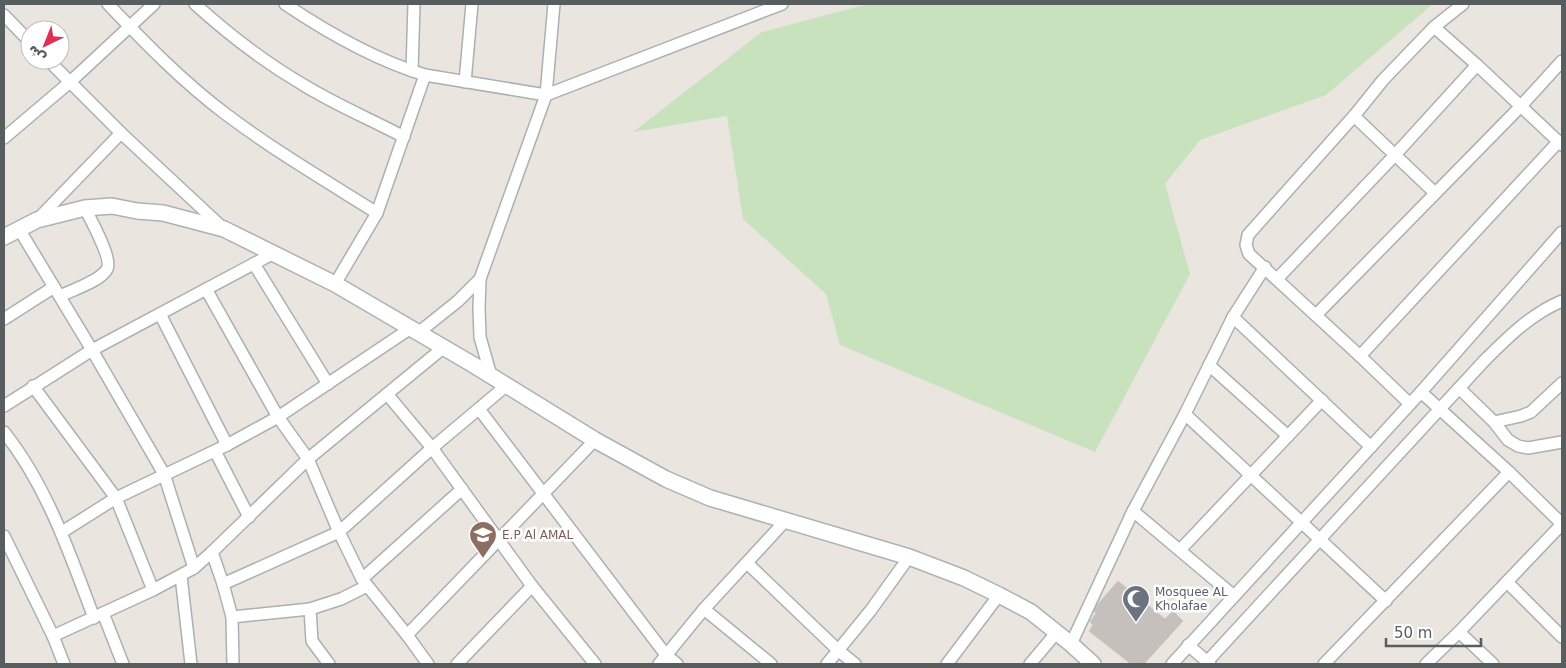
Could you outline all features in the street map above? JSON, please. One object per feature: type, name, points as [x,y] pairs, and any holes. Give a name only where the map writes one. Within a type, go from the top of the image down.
[{"type":"main road","points":[[4,237],[37,220],[85,208],[112,206],[163,213],[224,229],[335,284],[507,385],[595,440],[666,479],[710,498],[908,557],[964,578],[1031,612],[1093,664]]},
{"type":"street","points":[[108,4],[192,86],[227,115],[283,154],[376,212]]},
{"type":"street","points":[[5,134],[70,82],[154,4]]},
{"type":"street","points":[[195,4],[216,24],[261,58],[303,85],[404,137]]},
{"type":"street","points":[[285,4],[352,45],[412,71],[425,75],[546,95],[782,4]]},
{"type":"street","points":[[412,71],[414,4]]},
{"type":"street","points":[[465,82],[472,4]]},
{"type":"street","points":[[491,376],[480,337],[480,279],[546,95],[554,4]]},
{"type":"street","points":[[1410,404],[1249,254],[1247,239],[1250,231],[1354,116],[1383,80],[1434,27],[1463,4]]},
{"type":"street","points":[[4,16],[20,32]]},
{"type":"street","points":[[1360,356],[1561,143],[1478,65],[1434,27]]},
{"type":"street","points":[[1316,315],[1562,62]]},
{"type":"street","points":[[1277,279],[1478,65]]},
{"type":"street","points":[[58,70],[121,133],[224,229]]},
{"type":"street","points":[[335,284],[376,212],[425,75]]},
{"type":"street","points":[[1354,116],[1435,193]]},
{"type":"street","points":[[37,220],[121,133]]},
{"type":"street","points":[[4,319],[57,292],[94,280],[106,271],[108,268],[108,257],[85,208]]},
{"type":"street","points":[[19,230],[164,474],[194,568]]},
{"type":"street","points":[[1172,664],[1421,392],[1562,232]]},
{"type":"street","points":[[4,406],[92,350],[274,253]]},
{"type":"street","points":[[254,264],[328,384]]},
{"type":"street","points":[[1071,644],[1133,511],[1233,317],[1265,267]]},
{"type":"street","points":[[62,532],[116,498],[227,445],[278,417],[458,301],[480,279]]},
{"type":"street","points":[[206,289],[278,417],[308,459],[339,532],[365,582],[428,664]]},
{"type":"street","points":[[1188,645],[1207,663],[1484,361],[1526,321],[1548,306],[1562,300]]},
{"type":"street","points":[[160,314],[227,445]]},
{"type":"street","points":[[1233,317],[1371,447]]},
{"type":"street","points":[[53,636],[153,590],[194,568],[308,459],[444,348]]},
{"type":"street","points":[[1209,365],[1288,436]]},
{"type":"street","points":[[1494,422],[1531,412],[1562,383]]},
{"type":"street","points":[[223,584],[339,532],[432,448],[507,385]]},
{"type":"street","points":[[33,386],[116,498],[153,590]]},
{"type":"street","points":[[1459,388],[1494,422],[1508,440],[1518,446],[1528,448],[1562,442]]},
{"type":"street","points":[[1421,392],[1509,472],[1562,524],[1426,664]]},
{"type":"street","points":[[387,394],[432,448],[532,586],[595,664]]},
{"type":"street","points":[[1180,550],[1322,400]]},
{"type":"street","points":[[479,409],[544,494],[663,660],[677,664]]},
{"type":"street","points":[[1184,414],[1386,601]]},
{"type":"street","points":[[4,432],[38,487],[62,532],[123,664]]},
{"type":"street","points":[[407,635],[595,440]]},
{"type":"street","points":[[215,451],[248,517]]},
{"type":"street","points":[[1324,664],[1509,472]]},
{"type":"street","points":[[232,617],[310,609],[341,599],[365,582],[462,489]]},
{"type":"street","points":[[1133,511],[1234,596]]},
{"type":"street","points":[[663,660],[704,610],[786,520]]},
{"type":"street","points":[[4,536],[53,636],[63,664]]},
{"type":"street","points":[[212,552],[232,617],[234,664]]},
{"type":"street","points":[[827,664],[839,652],[871,610],[908,557]]},
{"type":"street","points":[[747,563],[839,652],[855,664]]},
{"type":"street","points":[[181,576],[191,664]]},
{"type":"street","points":[[1507,582],[1562,637]]},
{"type":"street","points":[[457,664],[532,586]]},
{"type":"street","points":[[950,663],[999,595]]},
{"type":"street","points":[[310,609],[312,641],[330,664]]},
{"type":"street","points":[[704,610],[771,664]]},
{"type":"street","points":[[1030,664],[1057,632]]},
{"type":"street","points":[[1459,632],[1493,664]]},
{"type":"street","points":[[232,651],[242,664]]},
{"type":"green space","points":[[868,4],[1433,4],[1326,95],[1200,140],[1165,184],[1190,274],[1095,452],[840,345],[826,294],[743,219],[727,116],[633,132],[762,32]]},
{"type":"building","name":"Mosquee AL Kholafae","points":[[1118,581],[1165,619],[1173,611],[1183,621],[1144,664],[1131,664],[1089,631],[1093,625],[1090,622],[1096,613],[1094,611],[1098,604]]},
{"type":"place","name":"E.P Al AMAL","points":[[483,559]]},
{"type":"place","name":"Mosquee AL Kholafae","points":[[1136,623]]}]
